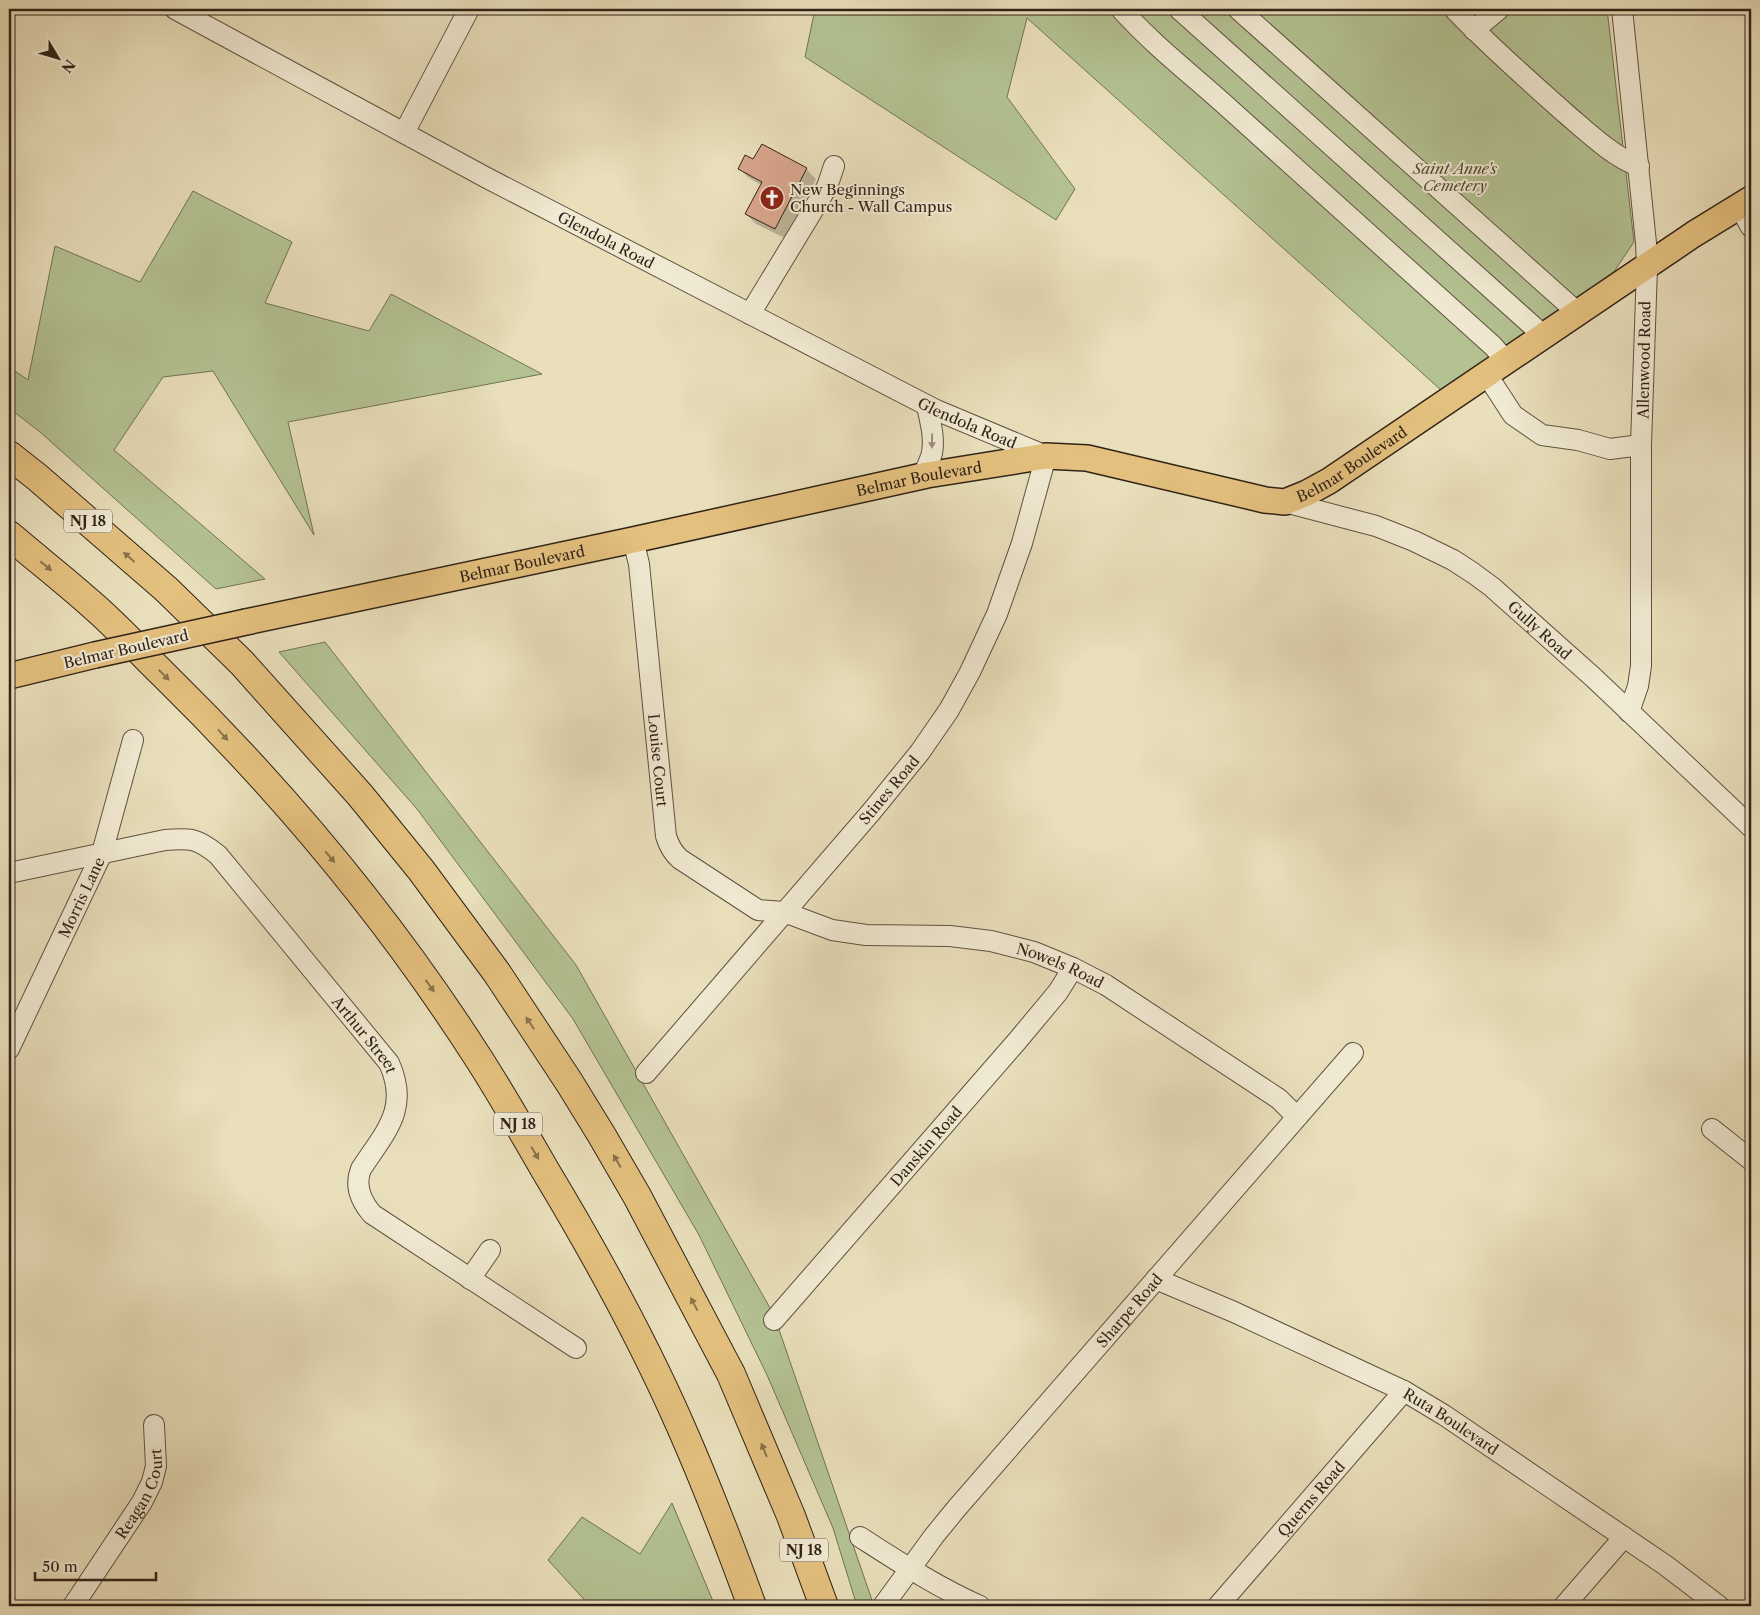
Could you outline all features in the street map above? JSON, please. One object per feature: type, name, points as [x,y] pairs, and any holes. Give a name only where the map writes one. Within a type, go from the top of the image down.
[{"type":"highway","name":"NJ 18","points":[[9,455],[166,589],[242,663],[360,795],[421,870],[496,973],[569,1082],[601,1134],[637,1196],[731,1374],[791,1516],[824,1606]]},
{"type":"highway","name":"NJ 18","points":[[9,535],[92,604],[210,720],[346,876],[393,935],[437,996],[479,1058],[574,1217],[638,1337],[681,1427],[722,1526],[752,1606]]},
{"type":"main road","name":"Belmar Boulevard","points":[[9,676],[95,655],[923,476],[1046,456],[1087,458],[1265,500],[1285,502],[1329,481],[1745,202]]},
{"type":"street","name":"Glendola Road","points":[[175,9],[486,178],[927,406],[1046,456]]},
{"type":"street","points":[[404,133],[468,9]]},
{"type":"street","points":[[1179,9],[1544,336]]},
{"type":"street","points":[[1238,9],[1578,313]]},
{"type":"street","points":[[1454,9],[1522,75],[1581,126],[1626,162],[1639,166]]},
{"type":"street","points":[[1474,30],[1499,9]]},
{"type":"street","name":"Allenwood Road","points":[[1622,9],[1639,166],[1647,267],[1642,445],[1641,666],[1638,686],[1630,712]]},
{"type":"street","points":[[1127,11],[1140,30],[1179,66],[1221,101],[1493,346],[1497,368],[1513,415],[1542,435],[1578,440],[1610,449],[1642,445]]},
{"type":"street","points":[[750,314],[827,187],[834,166]]},
{"type":"street","points":[[1745,202],[1751,227]]},
{"type":"street","points":[[923,476],[932,455],[932,433],[927,406]]},
{"type":"street","name":"Stines Road","points":[[646,1073],[872,811],[920,752],[953,702],[970,672],[997,614],[1022,543],[1046,456]]},
{"type":"street","name":"Gully Road","points":[[1285,502],[1376,526],[1414,541],[1453,560],[1492,587],[1594,678],[1751,827]]},
{"type":"street","name":"Louise Court","points":[[633,540],[638,564],[668,845],[680,859],[758,910],[784,912]]},
{"type":"street","name":"Morris Lane","points":[[9,1049],[102,853],[132,740]]},
{"type":"street","name":"Arthur Street","points":[[9,873],[165,840],[186,838],[205,844],[218,855],[384,1056],[395,1076],[398,1090],[395,1113],[358,1176],[359,1192],[363,1204],[372,1214],[576,1348]]},
{"type":"street","name":"Nowels Road","points":[[784,912],[832,930],[885,936],[950,936],[991,941],[1034,952],[1073,968],[1106,985],[1279,1099],[1297,1117]]},
{"type":"street","name":"Danskin Road","points":[[774,1320],[1018,1040],[1058,992],[1073,968]]},
{"type":"street","name":"Sharpe Road","points":[[883,1606],[950,1516],[1353,1053]]},
{"type":"street","points":[[1712,1129],[1751,1160]]},
{"type":"street","points":[[470,1279],[490,1250]]},
{"type":"street","name":"Ruta Boulevard","points":[[1156,1279],[1234,1312],[1404,1391],[1444,1415],[1624,1537],[1719,1606]]},
{"type":"street","name":"Querns Road","points":[[1218,1606],[1404,1391]]},
{"type":"street","name":"Reagan Court","points":[[73,1606],[142,1502],[152,1482],[156,1466],[154,1425]]},
{"type":"street","points":[[860,1537],[910,1570],[954,1595],[980,1606]]},
{"type":"street","points":[[1564,1606],[1624,1537]]},
{"type":"green space","name":"Saint Anne's Cemetery","points":[[815,9],[1607,9],[1634,242],[1611,276],[1441,390],[1027,18],[1007,97],[1075,189],[1056,220],[805,57]]},
{"type":"green space","points":[[193,191],[292,242],[265,303],[369,331],[391,294],[542,374],[288,422],[314,535],[213,371],[163,377],[114,450],[265,579],[216,589],[40,432],[9,408],[9,367],[28,380],[55,246],[140,282]]},
{"type":"green space","points":[[325,642],[576,965],[774,1315],[874,1606],[857,1606],[833,1528],[767,1375],[699,1235],[573,1019],[417,809],[279,652]]},
{"type":"green space","points":[[672,1503],[715,1606],[590,1606],[548,1560],[582,1517],[640,1554]]},
{"type":"building","name":"New Beginnings Church - Wall Campus","points":[[762,144],[807,168],[775,229],[745,214],[762,182],[738,169],[745,155],[753,159]]},
{"type":"place","name":"New Beginnings Church - Wall Campus","points":[[772,198]]}]
